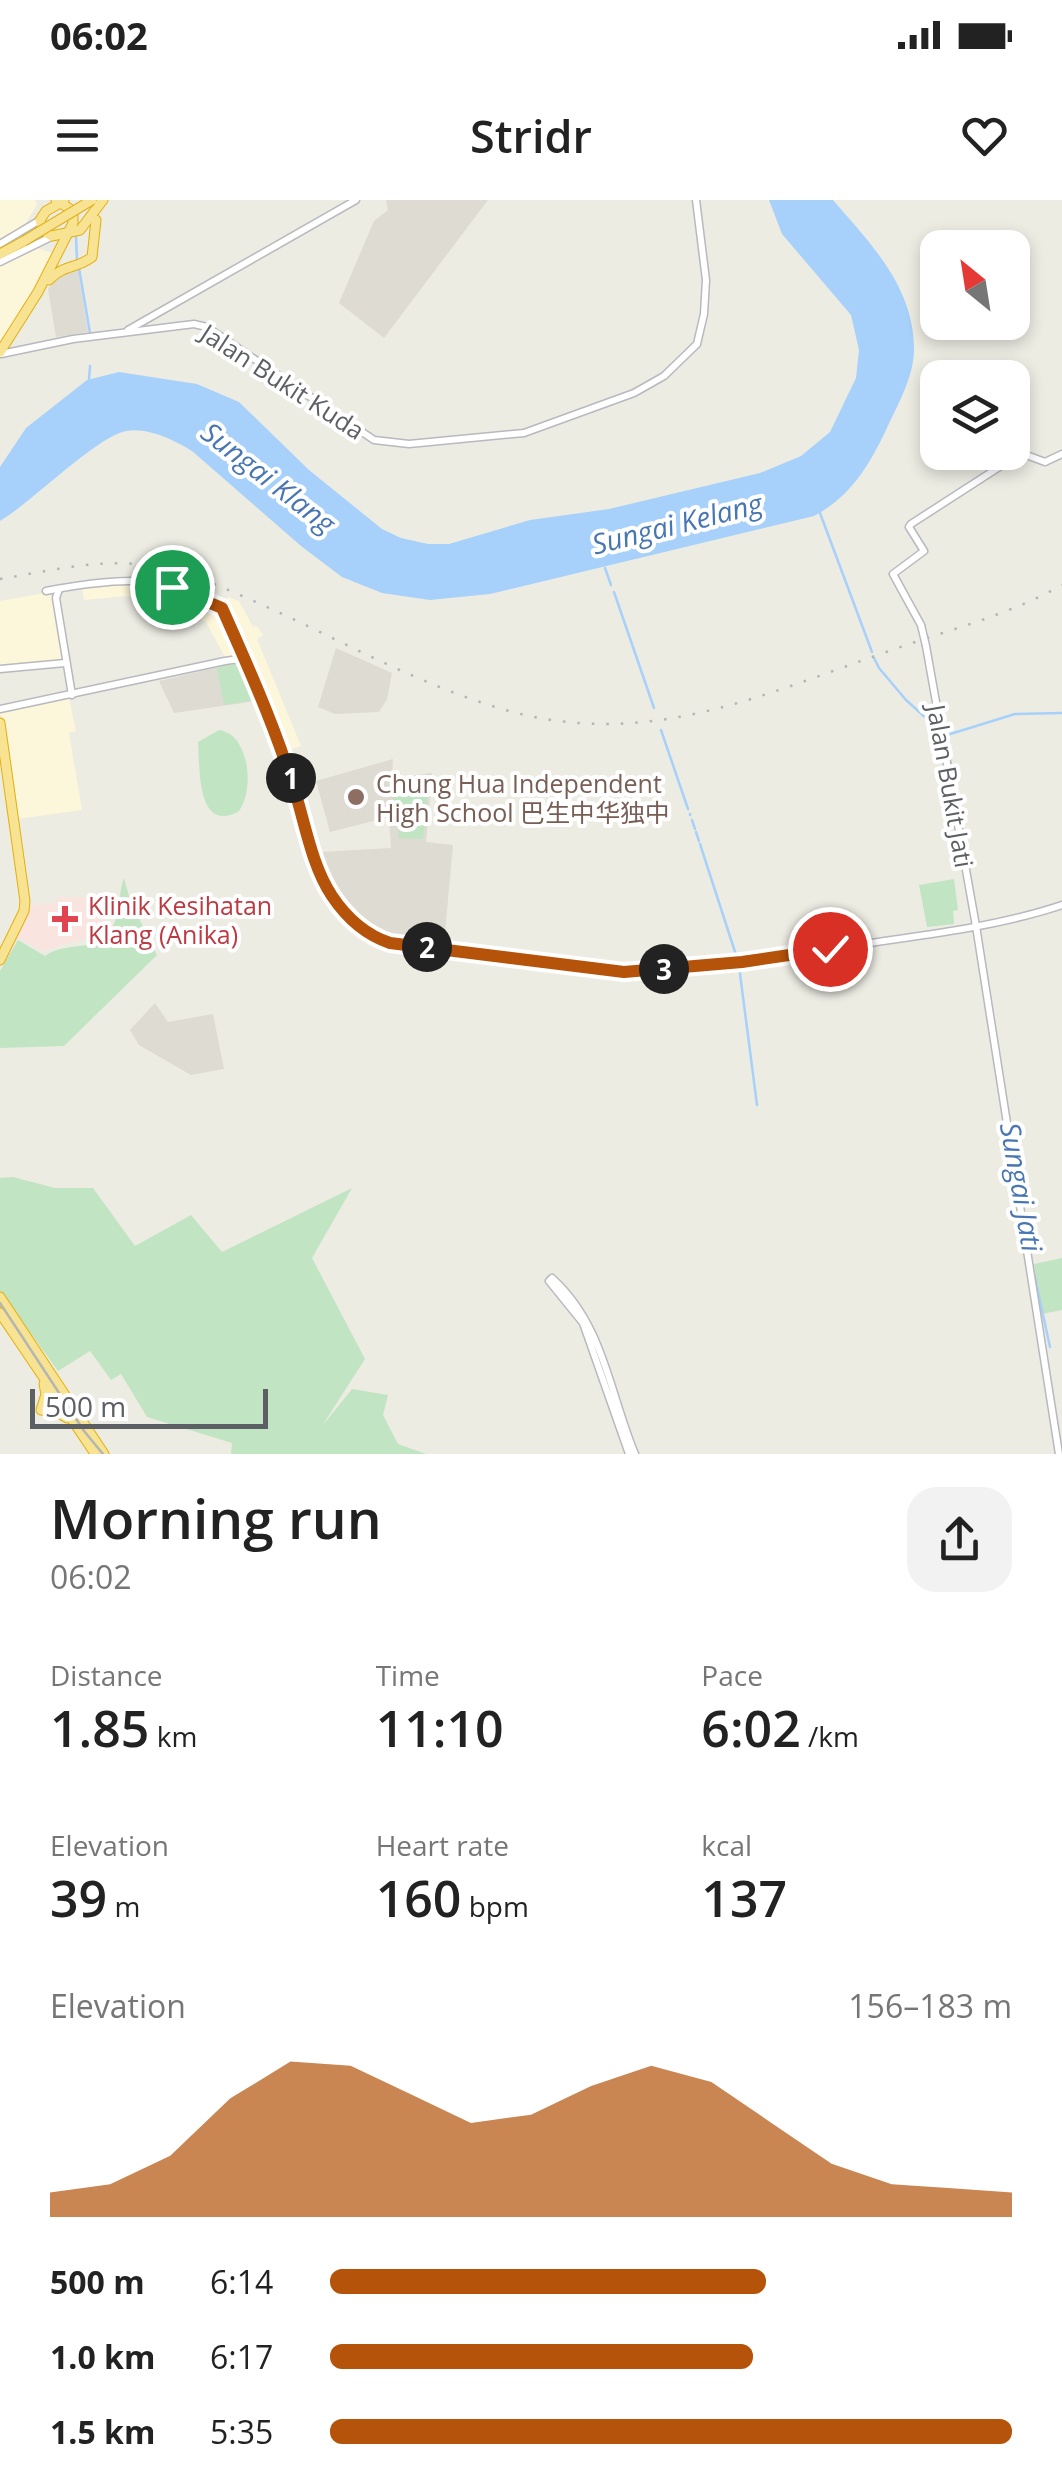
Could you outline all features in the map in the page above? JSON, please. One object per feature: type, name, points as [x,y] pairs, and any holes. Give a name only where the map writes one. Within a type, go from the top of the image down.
[{"type":"highway","points":[[23,239],[82,200],[89,210],[102,200]]},
{"type":"highway","points":[[0,248],[92,200]]},
{"type":"highway","points":[[80,230],[102,200]]},
{"type":"highway","points":[[0,354],[68,234],[74,214],[61,201],[40,220],[43,231],[52,236],[68,234],[96,220],[92,257],[61,269],[38,292]]},
{"type":"highway","points":[[0,723],[25,900],[24,911],[0,960]]},
{"type":"highway","points":[[0,749],[20,901],[0,949]]},
{"type":"highway","points":[[0,1297],[100,1454]]},
{"type":"highway","points":[[0,1314],[81,1434]]},
{"type":"highway","points":[[42,1377],[46,1394],[41,1410],[60,1413],[100,1454]]},
{"type":"main road","points":[[127,331],[356,200]]},
{"type":"main road","name":"Jalan Bukit Kuda","points":[[0,354],[27,346],[194,324],[207,327],[374,440],[409,444],[521,434],[634,393],[682,362],[700,337],[706,280],[696,200]]},
{"type":"main road","points":[[0,262],[40,220]]},
{"type":"main road","points":[[23,239],[52,236]]},
{"type":"main road","points":[[148,317],[148,328]]},
{"type":"main road","points":[[14,330],[14,346],[27,346]]},
{"type":"main road","name":"Jalan Bukit Jati","points":[[1059,1454],[976,926],[926,646],[920,625],[893,574],[924,551],[909,527],[1025,452],[1045,462],[1062,454]]},
{"type":"main road","points":[[56,598],[46,591],[126,580],[180,589],[222,608],[242,648],[290,776],[322,879],[348,915],[377,938],[390,943],[624,972],[746,962],[964,929],[1062,905]]},
{"type":"main road","points":[[62,588],[56,598],[72,695]]},
{"type":"main road","points":[[225,660],[242,648]]},
{"type":"main road","points":[[0,668],[66,659]]},
{"type":"main road","points":[[66,659],[74,686],[84,692]]},
{"type":"main road","points":[[0,709],[225,660],[238,659],[248,666]]},
{"type":"main road","points":[[973,914],[988,923]]},
{"type":"main road","points":[[978,943],[979,934],[988,923]]},
{"type":"main road","points":[[964,929],[972,931],[978,943]]},
{"type":"main road","points":[[550,1279],[574,1300],[590,1326],[608,1366],[632,1454]]},
{"type":"shaded area","points":[[0,200],[35,200],[37,205],[24,226],[0,241]]},
{"type":"shaded area","points":[[386,200],[488,200],[384,338],[339,303],[374,221],[388,210]]},
{"type":"shaded area","points":[[34,247],[55,254],[0,346],[0,266]]},
{"type":"shaded area","points":[[78,268],[88,332],[56,337],[48,289],[65,270]]},
{"type":"shaded area","points":[[118,582],[184,593],[180,607],[127,596],[84,600],[82,587]]},
{"type":"shaded area","points":[[51,592],[63,658],[0,667],[0,601]]},
{"type":"shaded area","points":[[196,597],[220,609],[239,651],[226,659],[206,622],[191,615]]},
{"type":"shaded area","points":[[228,597],[239,601],[253,627],[257,626],[263,635],[257,639],[301,746],[284,752],[249,660],[223,607]]},
{"type":"shaded area","points":[[336,648],[392,673],[387,699],[379,712],[335,714],[318,707]]},
{"type":"shaded area","points":[[240,662],[256,701],[174,713],[159,681]]},
{"type":"shaded area","points":[[69,698],[76,731],[69,733],[82,810],[17,819],[0,711]]},
{"type":"shaded area","points":[[393,759],[392,778],[432,773],[426,842],[453,845],[444,943],[387,937],[373,929],[331,887],[324,872],[320,852],[391,848],[389,817],[330,832],[316,781]]},
{"type":"shaded area","name":"Klinik Kesihatan Klang (Anika)","points":[[58,897],[114,898],[113,914],[86,938],[41,951],[16,936],[28,906],[56,903]]},
{"type":"shaded area","points":[[155,1003],[168,1022],[213,1014],[224,1069],[191,1075],[139,1045],[130,1030]]},
{"type":"green space","points":[[239,663],[254,700],[224,705],[217,668]]},
{"type":"green space","points":[[219,730],[237,742],[248,778],[238,812],[224,816],[207,806],[199,766],[198,742]]},
{"type":"green space","points":[[429,776],[423,839],[398,838],[399,827],[393,826],[393,779]]},
{"type":"green space","points":[[124,878],[130,900],[157,955],[64,1046],[0,1048],[0,971],[18,940],[45,956],[100,940],[114,924]]},
{"type":"green space","points":[[954,879],[958,910],[953,911],[954,924],[927,927],[919,885]]},
{"type":"green space","points":[[13,1177],[55,1188],[93,1188],[135,1246],[191,1215],[222,1252],[352,1188],[312,1258],[365,1359],[322,1426],[352,1389],[388,1395],[383,1415],[398,1444],[426,1454],[231,1454],[232,1443],[147,1417],[121,1374],[111,1380],[90,1351],[58,1371],[0,1291],[0,1178]]},
{"type":"green space","points":[[1062,1258],[1062,1310],[1042,1314],[1034,1264]]},
{"type":"water","points":[[769,200],[833,200],[888,268],[907,307],[912,328],[911,372],[880,443],[848,490],[814,516],[490,594],[430,600],[382,593],[342,577],[192,451],[160,435],[134,430],[98,445],[0,521],[0,467],[26,428],[87,380],[119,372],[197,384],[239,402],[309,470],[382,529],[428,544],[449,544],[530,520],[609,509],[760,473],[801,456],[830,432],[856,378],[859,350],[851,315],[782,234]]},
{"type":"waterway","points":[[76,237],[77,260]]},
{"type":"waterway","points":[[79,268],[90,333]]},
{"type":"waterway","points":[[89,380],[90,366]]},
{"type":"waterway","name":"Sungai Jati","points":[[820,513],[872,652]]},
{"type":"waterway","name":"Sungai Kelang","points":[[605,568],[611,585]]},
{"type":"waterway","points":[[614,592],[654,708]]},
{"type":"waterway","name":"Sungai Jati","points":[[874,658],[906,700],[946,736],[952,770]]},
{"type":"waterway","points":[[947,735],[1015,714],[1062,713]]},
{"type":"waterway","points":[[661,730],[688,809]]},
{"type":"waterway","name":"Sungai Jati","points":[[953,773],[968,862]]},
{"type":"waterway","points":[[692,820],[695,829]]},
{"type":"waterway","points":[[696,832],[699,841]]},
{"type":"waterway","points":[[700,844],[737,958]]},
{"type":"waterway","points":[[739,966],[757,1105]]},
{"type":"waterway","name":"Sungai Jati","points":[[1032,1264],[1050,1347]]},
{"type":"tram line","points":[[0,1303],[103,1454]]},
{"type":"railway","points":[[0,579],[102,564],[170,569],[234,592],[471,699],[554,720],[605,724],[653,721],[748,700],[1000,613],[1062,585]]},
{"type":"place","name":"Chung Hua Independent High School 巴生中华独中","points":[[356,797]]},
{"type":"place","name":"Klinik Kesihatan Klang (Anika)","points":[[65,919]]},
{"type":"route","points":[[172,587],[222,608],[247,660],[283,754],[322,879],[334,900],[370,935],[390,943],[616,972],[742,962],[830,949]]},
{"type":"water label","name":"Sungai Klang","points":[[269,477]]}]
